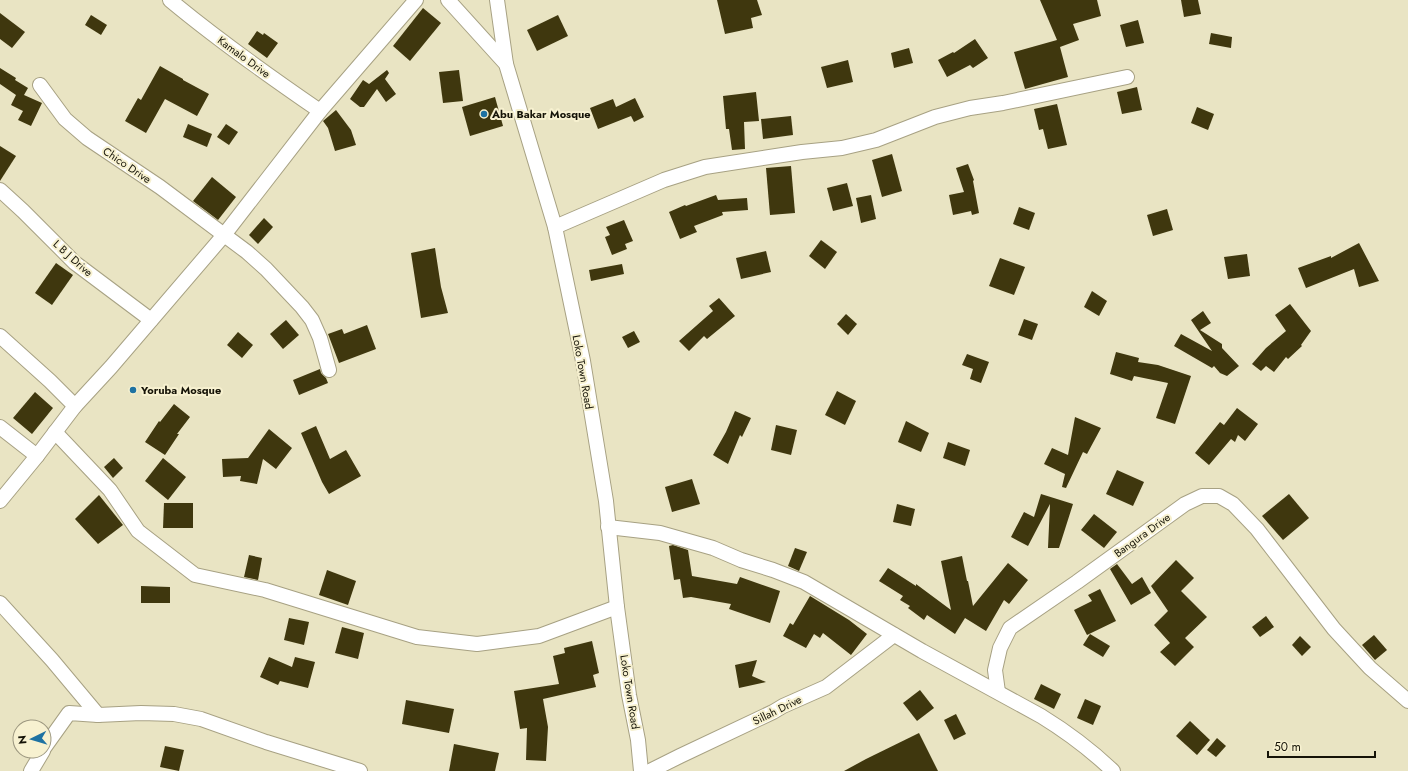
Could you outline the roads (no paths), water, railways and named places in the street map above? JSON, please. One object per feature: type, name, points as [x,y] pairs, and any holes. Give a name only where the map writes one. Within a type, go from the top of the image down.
[{"type":"street","name":"Kamalo Drive","points":[[170,0],[200,25],[255,66],[320,111]]},
{"type":"street","points":[[0,501],[75,406],[111,367],[224,235],[320,111],[416,0]]},
{"type":"street","name":"Loko Town Road","points":[[448,0],[506,64],[555,226],[582,362],[606,501],[617,607],[629,696],[638,740],[641,771]]},
{"type":"street","points":[[497,0],[506,64]]},
{"type":"street","points":[[555,226],[664,180],[705,167],[802,152],[842,148],[876,140],[935,117],[970,108],[1003,103],[1127,77]]},
{"type":"street","name":"Chico Drive","points":[[40,85],[65,119],[87,138],[160,187],[247,252],[266,269],[302,307],[316,328],[329,370]]},
{"type":"street","name":"L B J Drive","points":[[0,190],[75,263],[151,320]]},
{"type":"street","points":[[0,336],[50,381],[75,406]]},
{"type":"street","points":[[0,427],[37,456]]},
{"type":"street","points":[[55,432],[110,490],[138,531],[194,575],[265,590],[417,637],[477,644],[539,636],[617,607]]},
{"type":"street","name":"Bangura Drive","points":[[998,692],[995,670],[1000,648],[1010,628],[1077,582],[1185,504],[1202,496],[1219,496],[1233,504],[1257,529],[1334,629],[1370,668],[1408,701]]},
{"type":"street","points":[[608,527],[660,533],[713,548],[741,560],[774,570],[804,582],[894,635],[1041,716],[1096,755],[1113,771]]},
{"type":"street","points":[[0,603],[52,660],[98,715]]},
{"type":"street","name":"Sillah Drive","points":[[650,771],[760,719],[783,706],[826,687],[894,635]]},
{"type":"street","points":[[52,737],[69,713],[98,715],[141,713],[174,714],[201,719],[266,742],[360,771]]},
{"type":"street","points":[[31,771],[38,759]]},
{"type":"place","name":"Abu Bakar Mosque","points":[[484,114]]},
{"type":"place","name":"Yoruba Mosque","points":[[133,390]]}]
